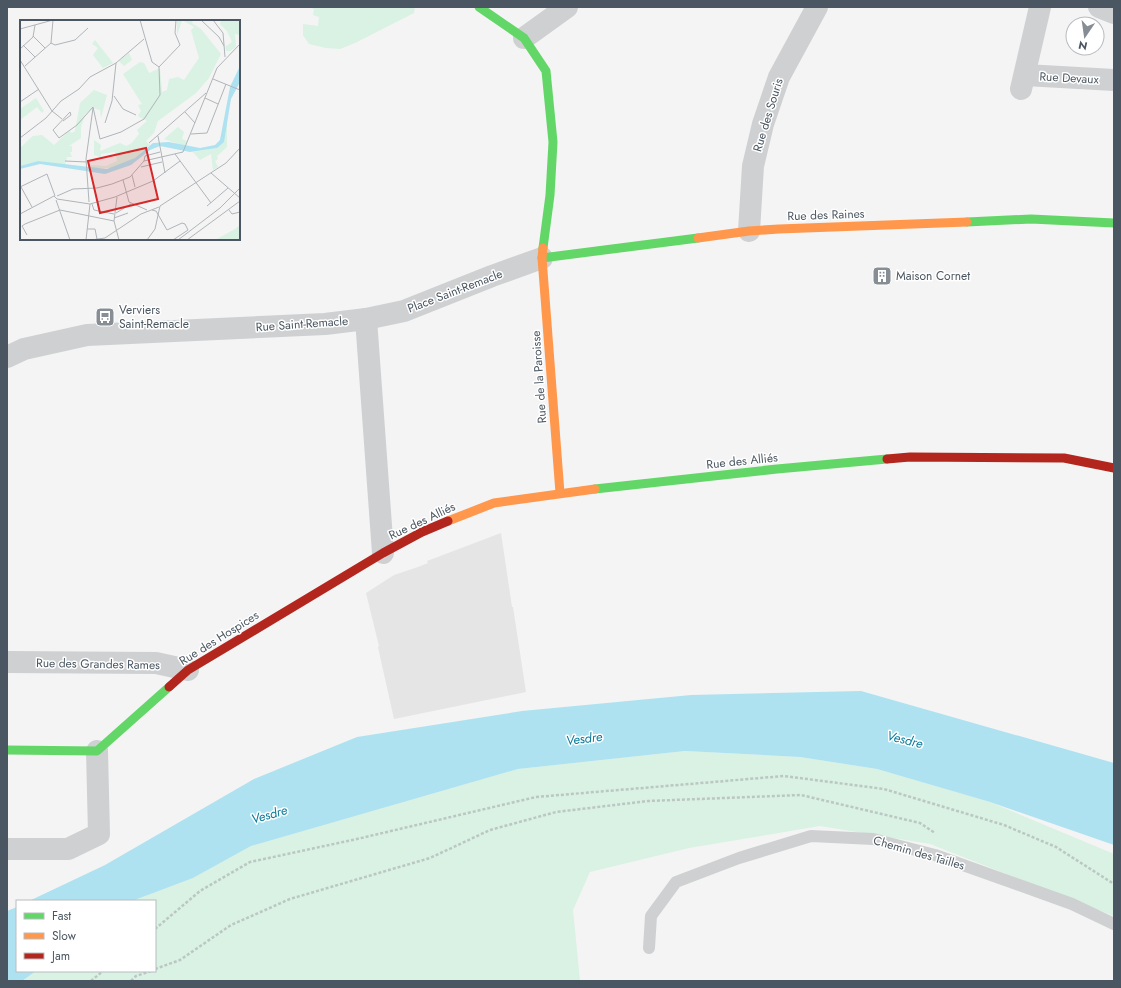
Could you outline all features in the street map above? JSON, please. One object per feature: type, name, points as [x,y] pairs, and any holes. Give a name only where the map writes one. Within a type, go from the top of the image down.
[{"type":"street","points":[[479,7],[524,38],[567,7]]},
{"type":"street","name":"Rue des Souris","points":[[749,231],[753,166],[762,124],[779,77],[817,7]]},
{"type":"street","name":"Rue Devaux","points":[[1040,7],[1023,82],[1114,80]]},
{"type":"street","points":[[1099,7],[1114,13]]},
{"type":"street","name":"Rue de la Paroisse","points":[[524,38],[546,71],[553,142],[550,195],[542,258],[560,493]]},
{"type":"street","name":"Rue des Raines","points":[[542,258],[749,231],[779,229],[1031,218],[1113,223]]},
{"type":"street","name":"Place Saint-Remacle","points":[[366,318],[404,311],[542,258]]},
{"type":"street","name":"Rue Saint-Remacle","points":[[7,357],[24,349],[87,335],[325,324],[366,318],[383,553]]},
{"type":"street","name":"Rue des Alliés","points":[[383,553],[422,532],[494,503],[560,493],[777,469],[910,457],[1064,458],[1114,468]]},
{"type":"street","name":"Rue des Hospices","points":[[97,751],[188,670],[383,553]]},
{"type":"street","name":"Rue des Grandes Rames","points":[[7,662],[156,663],[188,670]]},
{"type":"street","points":[[7,750],[97,751],[99,834],[68,849],[7,849]]},
{"type":"lane","name":"Chemin des Tailles","points":[[650,948],[651,916],[676,882],[739,858],[811,836],[873,839],[935,855],[1072,904],[1114,924]]},
{"type":"path","points":[[156,927],[200,891],[250,862],[357,839],[536,797],[784,776],[884,789],[1004,825],[1056,847],[1114,884]]},
{"type":"path","points":[[156,970],[180,960],[231,925],[290,899],[430,858],[490,830],[556,812],[648,801],[801,795],[920,823]]},
{"type":"path","points":[[91,981],[102,972]]},
{"type":"path","points":[[131,981],[136,976],[148,972]]},
{"type":"shaded area","points":[[501,533],[526,692],[394,719],[366,593],[394,575],[418,567],[428,563],[427,561]]},
{"type":"green space","points":[[307,7],[415,7],[414,13],[340,49],[326,48],[309,44],[303,35],[303,24],[318,26],[319,17],[313,15],[314,9]]},
{"type":"green space","points":[[685,751],[800,757],[877,769],[990,802],[1114,854],[1114,916],[930,844],[820,826],[689,848],[590,872],[573,910],[580,981],[22,981],[35,972],[156,972],[156,900],[135,900],[193,878],[251,846],[518,769]]},
{"type":"water","name":"Vesdre","points":[[861,691],[1114,763],[1114,845],[990,802],[877,769],[800,757],[685,751],[518,769],[251,846],[193,878],[135,900],[31,900],[105,865],[254,779],[357,737],[522,711],[691,695]]},
{"type":"water","points":[[16,907],[16,972],[35,972],[22,981],[7,981],[7,911]]},
{"type":"traffic: fast","points":[[479,7],[524,38],[546,71],[553,142],[550,195],[543,248]]},
{"type":"traffic: fast","points":[[967,222],[1031,219],[1114,223]]},
{"type":"traffic: fast","points":[[542,258],[698,238]]},
{"type":"traffic: fast","points":[[595,489],[777,469],[887,459]]},
{"type":"traffic: fast","points":[[7,750],[97,751],[169,687]]},
{"type":"traffic: slow","points":[[698,238],[749,231],[779,229],[967,222]]},
{"type":"traffic: slow","points":[[543,248],[542,258],[560,493]]},
{"type":"traffic: slow","points":[[448,521],[494,503],[595,489]]},
{"type":"traffic: jam","points":[[887,459],[910,457],[1064,458],[1114,468]]},
{"type":"traffic: jam","points":[[169,687],[188,670],[383,553],[422,532],[448,521]]},
{"type":"place","name":"Maison Cornet","points":[[882,276]]},
{"type":"place","name":"Verviers Saint-Remacle","points":[[105,317]]}]
